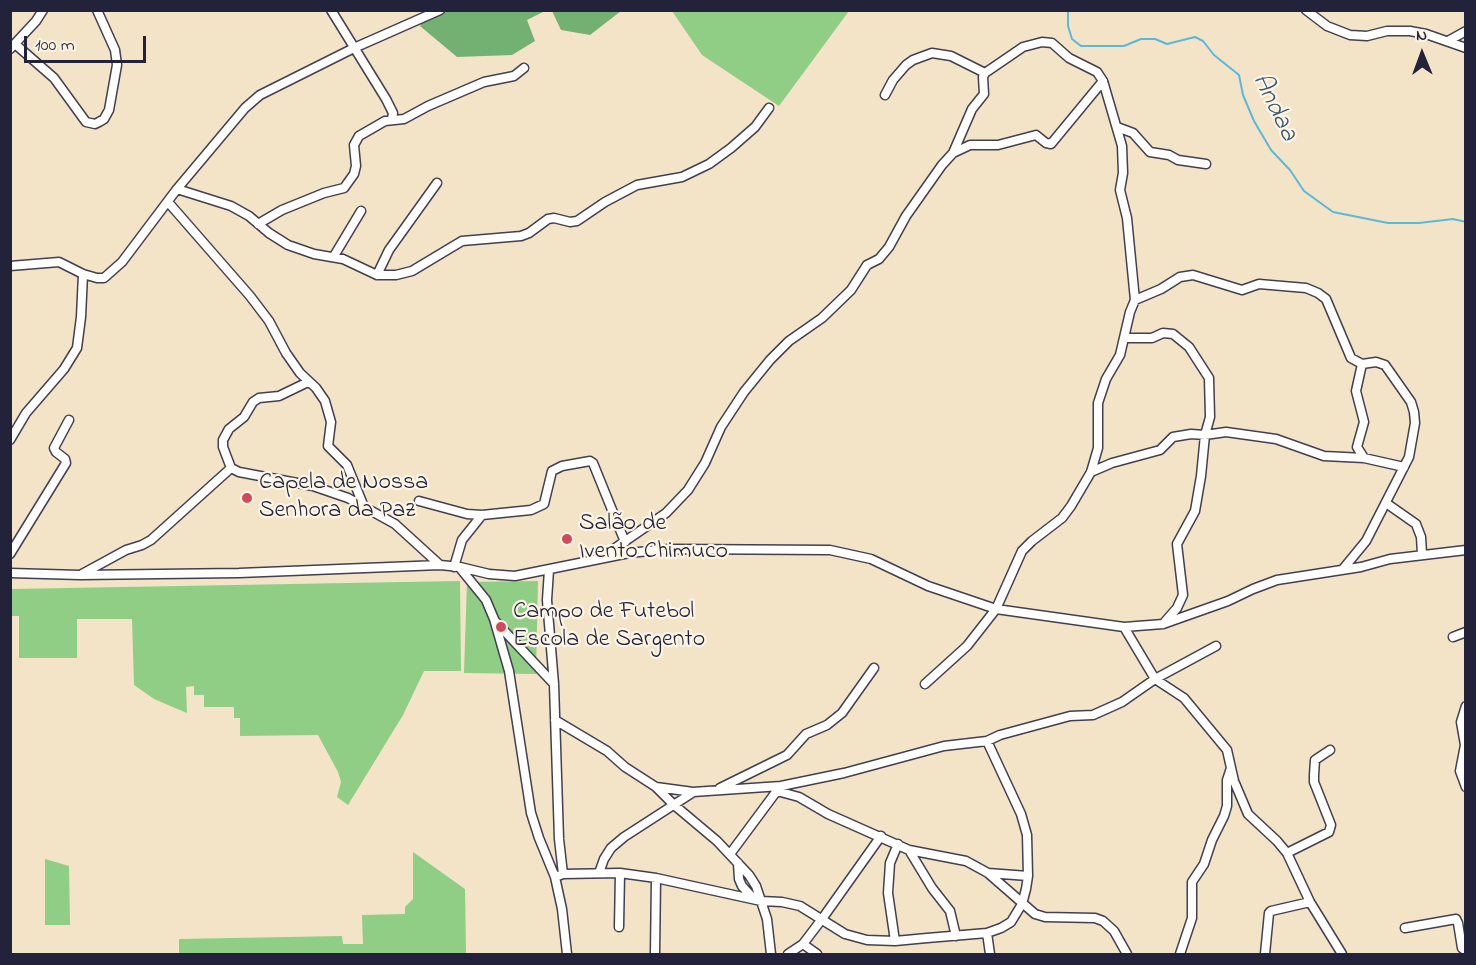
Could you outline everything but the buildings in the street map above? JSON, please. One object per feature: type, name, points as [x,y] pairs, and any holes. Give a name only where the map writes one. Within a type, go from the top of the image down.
[{"type":"street","points":[[43,10],[13,46],[54,78],[86,122],[95,124],[104,119],[109,110],[117,65],[115,50],[97,10]]},
{"type":"street","points":[[331,10],[386,99],[393,113],[392,119]]},
{"type":"street","points":[[10,266],[58,262],[82,274],[97,279],[104,278],[111,273],[245,108],[260,96],[354,48],[440,10]]},
{"type":"street","points":[[1306,10],[1327,26],[1350,35],[1359,37],[1381,31],[1401,31],[1426,34],[1466,48]]},
{"type":"street","points":[[1448,41],[1466,31]]},
{"type":"street","points":[[600,558],[666,513],[688,490],[705,463],[715,437],[744,392],[783,347],[822,318],[851,290],[867,265],[879,259],[889,247],[912,207],[953,153],[972,109],[984,94],[983,77],[985,73],[1023,47],[1042,42],[1057,46],[1069,58],[1097,72],[1103,81],[1124,159],[1120,190],[1127,218],[1135,300],[1120,355],[1106,379],[1098,403],[1098,448],[1091,472],[1062,518],[1022,551],[996,609],[967,646],[925,684]]},
{"type":"street","points":[[885,95],[900,71],[911,61],[928,54],[951,56],[985,73]]},
{"type":"street","points":[[258,224],[282,210],[324,193],[344,188],[354,174],[354,144],[357,139],[385,121],[404,119],[484,82],[514,76],[524,69]]},
{"type":"street","points":[[953,153],[970,145],[998,145],[1036,135],[1051,144],[1103,81]]},
{"type":"street","points":[[177,189],[231,206],[288,245],[314,254],[334,256],[377,275],[396,275],[412,271],[462,241],[521,236],[548,219],[577,221],[605,202],[637,185],[682,177],[709,164],[731,148],[755,127],[769,108]]},
{"type":"street","points":[[1117,127],[1133,134],[1150,152],[1169,155],[1178,160],[1206,164]]},
{"type":"street","points":[[377,275],[389,250],[437,183]]},
{"type":"street","points":[[168,202],[250,296],[269,321],[286,353],[325,401],[330,417],[328,446],[347,465],[364,507]]},
{"type":"street","points":[[334,256],[361,211]]},
{"type":"street","points":[[10,440],[26,414],[64,369],[76,348],[81,316],[82,274]]},
{"type":"street","points":[[1135,300],[1161,289],[1180,277],[1193,275],[1242,290],[1259,284],[1306,288],[1326,299],[1351,358],[1356,363],[1376,362],[1385,365],[1410,402],[1414,412],[1409,457],[1366,541],[1343,569]]},
{"type":"street","points":[[1124,338],[1152,338],[1163,333],[1170,333],[1189,347],[1209,378],[1210,417],[1205,435],[1195,511],[1177,544],[1183,595],[1177,608],[1163,624]]},
{"type":"street","points":[[1362,364],[1356,391],[1364,422],[1358,447],[1364,459]]},
{"type":"street","points":[[308,382],[279,396],[259,398],[253,402],[244,417],[229,429],[223,440],[223,447],[231,468],[239,472],[313,486],[348,498],[395,524],[441,565]]},
{"type":"street","points":[[10,554],[66,464],[65,459],[54,448],[69,420]]},
{"type":"street","points":[[1091,472],[1112,463],[1160,450],[1173,437],[1226,432],[1276,439],[1324,456],[1364,459],[1404,466]]},
{"type":"street","points":[[419,501],[468,514],[482,515],[531,510],[544,504],[552,471],[562,466],[590,461],[593,463],[625,542]]},
{"type":"street","points":[[80,575],[126,550],[151,540],[231,468]]},
{"type":"street","points":[[1386,503],[1416,524],[1421,537],[1422,554]]},
{"type":"street","points":[[457,567],[462,540],[482,515]]},
{"type":"street","points":[[10,573],[80,575],[239,573],[441,565],[489,574],[515,576],[600,558],[669,549],[797,548],[830,550],[871,559],[928,586],[996,609],[1124,627],[1163,624],[1228,601],[1277,580],[1361,567],[1390,559],[1466,550]]},
{"type":"street","points":[[457,567],[486,600],[494,619],[509,671],[531,813],[559,876]]},
{"type":"street","points":[[549,570],[547,600],[554,684],[559,876],[567,954]]},
{"type":"street","points":[[494,619],[554,684]]},
{"type":"street","points":[[1124,627],[1155,679],[1184,698],[1227,750],[1242,802],[1248,814],[1287,853],[1310,902],[1342,954]]},
{"type":"street","points":[[1454,637],[1466,632]]},
{"type":"street","points":[[656,788],[711,792],[779,788],[944,746],[987,741],[1000,735],[1070,716],[1093,716],[1122,702],[1155,679],[1216,646]]},
{"type":"street","points":[[711,792],[787,755],[806,734],[827,725],[842,713],[874,668]]},
{"type":"street","points":[[1466,706],[1461,722],[1465,745],[1460,771],[1466,787]]},
{"type":"street","points":[[555,720],[607,752],[656,788],[730,854],[756,886],[766,919],[771,954]]},
{"type":"street","points":[[559,876],[620,873],[752,897],[761,901],[782,902],[800,906],[845,934],[867,940],[894,941],[987,933],[1011,922],[1022,904],[1028,876],[1027,835],[1021,814],[987,741]]},
{"type":"street","points":[[1287,853],[1329,832],[1330,825],[1314,782],[1314,776],[1315,760],[1330,750]]},
{"type":"street","points":[[1180,954],[1193,912],[1192,882],[1204,864],[1212,840],[1224,816],[1227,806],[1227,780],[1231,768]]},
{"type":"street","points":[[779,788],[828,814],[909,849],[954,857],[988,873],[1035,914],[1045,917],[1095,918],[1103,921],[1114,931],[1127,954]]},
{"type":"street","points":[[730,854],[779,788]]},
{"type":"street","points":[[599,873],[604,859],[624,837],[693,792]]},
{"type":"street","points":[[788,954],[803,944],[881,836]]},
{"type":"street","points":[[894,941],[888,884],[890,863],[898,844]]},
{"type":"street","points":[[909,849],[932,888],[950,911],[956,936]]},
{"type":"street","points":[[738,864],[739,879],[752,897]]},
{"type":"street","points":[[619,927],[620,873]]},
{"type":"street","points":[[988,873],[1028,876]]},
{"type":"street","points":[[655,954],[656,878]]},
{"type":"street","points":[[1265,954],[1269,913],[1310,902]]},
{"type":"street","points":[[1405,928],[1456,919],[1461,946],[1466,951]]},
{"type":"street","points":[[987,933],[990,954]]},
{"type":"street","points":[[803,944],[818,954]]},
{"type":"green space","points":[[430,11],[545,11],[527,20],[535,41],[512,55],[457,57],[420,26]]},
{"type":"green space","points":[[552,11],[621,11],[590,35],[561,30]]},
{"type":"green space","points":[[672,11],[849,11],[779,106],[702,55]]},
{"type":"green space","points":[[460,581],[461,671],[424,671],[403,715],[348,805],[337,797],[341,782],[338,772],[318,735],[240,736],[240,718],[234,718],[234,707],[204,707],[204,695],[194,695],[194,686],[186,687],[187,713],[154,699],[134,685],[132,619],[77,619],[77,658],[19,658],[19,616],[11,616],[11,589]]},
{"type":"green space","name":"Campo de Futebol Escola de Sargento","points":[[538,581],[536,674],[464,673],[467,582]]},
{"type":"green space","points":[[413,852],[465,889],[466,954],[179,954],[179,939],[342,936],[343,944],[363,944],[362,915],[405,914],[405,907],[413,899]]},
{"type":"green space","points":[[45,859],[69,866],[70,925],[45,925]]},
{"type":"waterway","name":"Andaa","points":[[1068,10],[1068,26],[1072,39],[1081,46],[1124,46],[1141,39],[1155,39],[1167,44],[1195,37],[1203,41],[1214,55],[1239,75],[1243,95],[1254,121],[1271,150],[1290,170],[1304,191],[1333,212],[1388,223],[1419,223],[1453,219],[1466,222]]},
{"type":"place","name":"Capela de Nossa Senhora da Paz","points":[[247,498]]},
{"type":"place","name":"Salão de Ivento Chimuco","points":[[567,539]]},
{"type":"place","name":"Campo de Futebol Escola de Sargento","points":[[501,627]]}]
